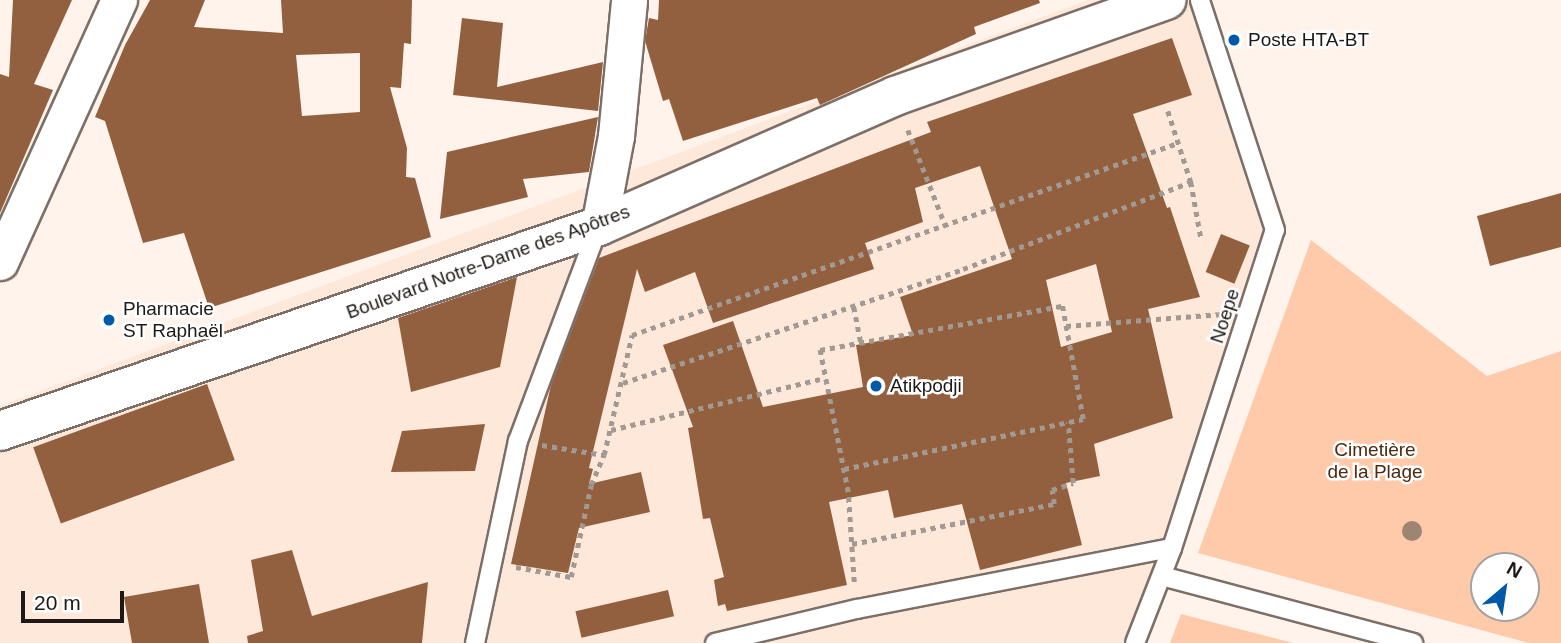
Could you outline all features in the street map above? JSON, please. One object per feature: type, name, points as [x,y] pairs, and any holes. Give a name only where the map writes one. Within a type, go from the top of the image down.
[{"type":"street","points":[[0,262],[119,0]]},
{"type":"street","points":[[599,226],[616,136],[629,0]]},
{"type":"street","name":"Boulevard Notre-Dame des Apôtres","points":[[0,431],[599,226],[895,96],[1166,0]]},
{"type":"lane","name":"Noepe","points":[[1135,643],[1172,548],[1275,230],[1200,0]]},
{"type":"lane","points":[[475,643],[518,442],[599,226]]},
{"type":"lane","points":[[715,643],[857,608],[1172,548]]},
{"type":"lane","points":[[1162,576],[1413,643]]},
{"type":"path","points":[[895,96],[946,227]]},
{"type":"path","points":[[1168,111],[1191,182],[1201,238]]},
{"type":"path","points":[[493,564],[571,577],[593,477],[604,455],[632,335],[946,227],[1178,143]]},
{"type":"path","points":[[622,383],[854,307],[1191,182]]},
{"type":"path","points":[[844,469],[1083,419],[1062,305],[820,351],[844,469],[857,608]]},
{"type":"path","points":[[854,307],[861,342]]},
{"type":"path","points":[[1066,326],[1225,313]]},
{"type":"path","points":[[610,430],[824,378]]},
{"type":"path","points":[[852,544],[1054,504],[1052,490],[1073,483],[1068,422]]},
{"type":"path","points":[[518,442],[604,455]]},
{"type":"shaded area","points":[[1088,0],[1210,0],[1286,225],[1138,643],[0,643],[0,406]]},
{"type":"green space","name":"Cimetière de la Plage","points":[[1311,240],[1487,376],[1561,351],[1561,643],[1529,643],[1198,553]]},
{"type":"green space","points":[[1181,614],[1293,643],[1170,643]]},
{"type":"building","points":[[13,0],[72,0],[34,84],[53,90],[0,213],[0,74],[9,77]]},
{"type":"building","points":[[150,0],[205,0],[194,27],[283,33],[281,0],[412,0],[411,44],[404,43],[401,88],[390,87],[407,148],[406,177],[415,178],[431,237],[209,308],[184,233],[143,243],[105,121],[95,117],[125,45]],"holes":[[[360,53],[360,112],[302,116],[296,55]]]},
{"type":"building","points":[[659,0],[1039,0],[1040,3],[974,27],[976,34],[820,105],[817,98],[683,141],[669,99],[663,101],[645,41],[649,18],[658,20]]},
{"type":"building","points":[[462,18],[503,23],[497,87],[603,62],[598,111],[453,95]]},
{"type":"building","points":[[1172,38],[1192,95],[1133,114],[1167,208],[1170,207],[1200,297],[1148,309],[1173,418],[1094,444],[1100,476],[1066,483],[1082,545],[980,570],[962,504],[894,518],[888,490],[829,502],[847,585],[727,611],[725,604],[718,606],[714,580],[724,577],[710,518],[703,519],[688,428],[693,427],[663,345],[733,321],[763,407],[863,387],[856,345],[913,335],[900,297],[1012,259],[980,166],[915,188],[923,222],[865,243],[874,269],[713,323],[695,272],[645,292],[637,269],[589,468],[593,469],[589,484],[641,472],[650,512],[579,528],[568,573],[511,564],[551,385],[599,258],[931,132],[927,122]],"holes":[[[1096,264],[1112,332],[1061,347],[1046,280]]]},
{"type":"building","points":[[598,117],[589,172],[523,179],[528,197],[440,219],[447,152]]},
{"type":"building","points":[[1561,193],[1561,247],[1490,266],[1477,216]]},
{"type":"building","points":[[1221,234],[1250,246],[1234,284],[1206,272]]},
{"type":"building","points":[[517,277],[500,367],[411,392],[398,318]]},
{"type":"building","points":[[207,384],[235,460],[61,523],[33,447]]},
{"type":"building","points":[[485,424],[475,471],[391,472],[402,431]]},
{"type":"building","points":[[292,550],[312,616],[428,582],[422,643],[248,643],[247,636],[263,631],[251,560]]},
{"type":"building","points":[[199,584],[209,643],[132,643],[124,597]]},
{"type":"building","points":[[668,590],[674,616],[582,638],[575,611]]},
{"type":"place","name":"Poste HTA-BT","points":[[1234,40]]},
{"type":"place","name":"Pharmacie ST Raphaël","points":[[109,320]]},
{"type":"place","name":"Atikpodji","points":[[876,386]]}]
